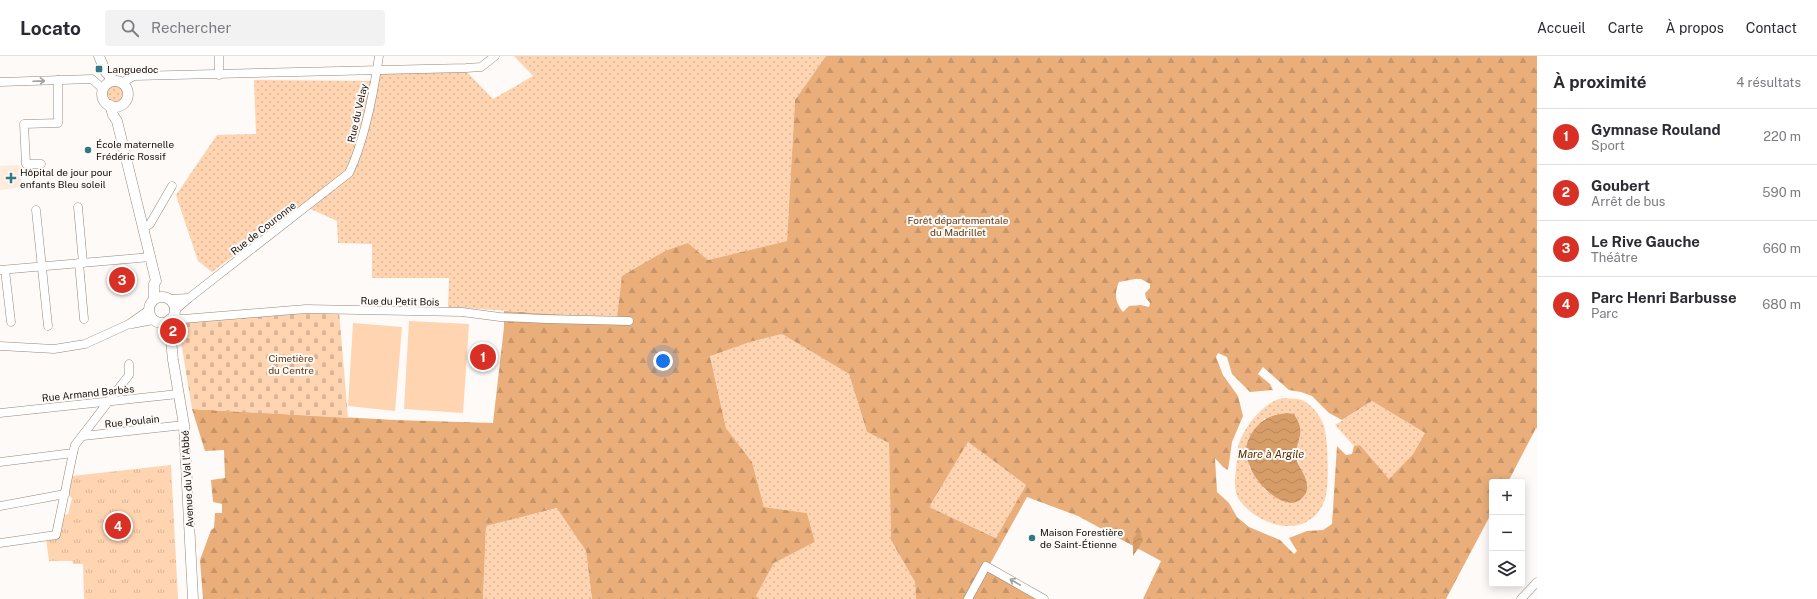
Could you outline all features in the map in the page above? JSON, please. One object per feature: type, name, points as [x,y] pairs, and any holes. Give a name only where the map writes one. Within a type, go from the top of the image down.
[{"type":"main road","points":[[99,56],[105,71],[103,98],[110,106],[112,115],[117,121]]},
{"type":"main road","points":[[105,71],[120,84],[127,98],[120,105],[117,121],[156,281],[163,298],[173,303],[172,316],[156,321],[148,310],[149,306],[163,298]]},
{"type":"main road","points":[[104,88],[109,83],[120,84]]},
{"type":"main road","points":[[110,106],[120,105]]},
{"type":"main road","name":"Avenue du Val l'Abbé","points":[[172,316],[173,360],[184,425],[193,599]]},
{"type":"main road","name":"Avenue du Val l'Abbé","points":[[156,321],[164,329],[173,360]]},
{"type":"street","points":[[219,56],[219,75]]},
{"type":"street","name":"Rue du Velay","points":[[349,173],[356,160],[379,56]]},
{"type":"street","points":[[120,84],[136,78],[472,68],[481,67],[495,56]]},
{"type":"street","points":[[0,82],[92,78],[104,88]]},
{"type":"street","points":[[41,164],[26,164],[24,124],[58,122],[58,80]]},
{"type":"street","name":"Rue de Couronne","points":[[172,316],[188,298],[349,173]]},
{"type":"street","points":[[143,228],[150,224],[172,186]]},
{"type":"street","points":[[78,206],[84,319]]},
{"type":"street","points":[[36,210],[48,326]]},
{"type":"street","points":[[11,322],[2,270],[151,257]]},
{"type":"street","points":[[163,298],[188,298]]},
{"type":"street","name":"Rue du Petit Bois","points":[[172,316],[183,319],[306,309],[462,312],[538,319],[629,321]]},
{"type":"street","points":[[0,346],[38,349],[70,347],[89,343],[129,324],[148,310]]},
{"type":"street","points":[[129,324],[156,321]]},
{"type":"street","points":[[0,543],[56,535],[75,445],[129,375],[129,364]]},
{"type":"street","name":"Rue Armand Barbès","points":[[0,413],[178,394]]},
{"type":"street","name":"Rue Poulain","points":[[83,436],[184,425]]},
{"type":"street","points":[[0,462],[73,453]]},
{"type":"street","points":[[0,506],[65,494]]},
{"type":"street","points":[[968,599],[986,566],[1044,599]]},
{"type":"street","points":[[1521,599],[1537,582]]},
{"type":"shaded area","name":"Hôpital de jour pour enfants Bleu soleil","points":[[19,165],[22,187],[0,190],[0,166]]},
{"type":"green space","points":[[514,56],[826,56],[795,100],[787,241],[708,260],[688,243],[618,318],[448,307],[449,278],[372,278],[372,244],[338,243],[337,221],[302,205],[212,272],[198,261],[176,195],[217,135],[256,134],[254,80],[378,81],[380,72],[467,72],[493,99],[533,76]]},
{"type":"green space","name":"Forêt départementale du Madrillet","points":[[826,56],[1537,56],[1537,429],[1536,428],[1510,479],[1489,479],[1489,518],[1446,599],[1143,599],[1161,561],[1078,516],[1027,497],[990,564],[1049,599],[916,599],[915,582],[891,540],[889,443],[867,432],[849,374],[782,334],[750,342],[710,356],[726,428],[752,462],[764,507],[807,513],[815,542],[774,563],[756,596],[759,599],[592,599],[586,551],[557,508],[486,526],[483,599],[203,599],[200,560],[211,530],[214,528],[215,513],[222,513],[222,504],[213,502],[211,480],[225,478],[224,450],[205,451],[192,409],[395,420],[493,423],[504,327],[504,311],[617,318],[622,276],[665,251],[688,243],[708,260],[787,241],[795,100]],"holes":[[[1141,279],[1150,284],[1150,288],[1145,293],[1146,298],[1150,303],[1149,307],[1141,305],[1129,306],[1123,312],[1120,309],[1116,298],[1117,286],[1119,282]],[[1218,353],[1227,357],[1232,374],[1250,392],[1273,390],[1270,384],[1258,374],[1263,367],[1289,390],[1312,396],[1329,413],[1342,420],[1372,401],[1425,433],[1413,454],[1389,479],[1360,445],[1354,446],[1352,454],[1346,455],[1337,446],[1332,524],[1323,530],[1307,531],[1289,538],[1297,551],[1294,554],[1280,540],[1249,527],[1237,517],[1229,503],[1217,492],[1215,458],[1228,470],[1232,442],[1243,416],[1238,396],[1223,375],[1216,357]],[[968,442],[1026,485],[996,538],[929,507]]]},
{"type":"green space","points":[[110,85],[118,85],[123,90],[121,101],[118,103],[110,103],[105,98],[105,90]]},
{"type":"green space","name":"Cimetière du Centre","points":[[339,311],[348,418],[192,409],[178,323],[179,321]]},
{"type":"green space","points":[[409,321],[469,324],[463,413],[404,409]]},
{"type":"green space","points":[[353,323],[402,327],[395,411],[348,406]]},
{"type":"green space","points":[[782,334],[849,374],[867,432],[889,443],[891,540],[915,582],[916,599],[759,599],[756,596],[774,563],[815,542],[807,513],[764,507],[752,462],[726,428],[710,355],[750,342]]},
{"type":"green space","points":[[1283,398],[1302,400],[1319,415],[1324,426],[1328,476],[1326,496],[1317,514],[1307,522],[1296,526],[1284,526],[1260,518],[1240,501],[1235,489],[1238,447],[1240,440],[1249,424],[1261,410],[1276,400]],"holes":[[[1265,418],[1299,439],[1297,446],[1298,463],[1307,486],[1276,497],[1265,490],[1249,467],[1248,439],[1255,428]]]},
{"type":"green space","points":[[1372,401],[1425,433],[1413,454],[1389,479],[1360,445],[1354,446],[1335,425]]},
{"type":"green space","points":[[968,442],[1026,485],[997,538],[928,507]]},
{"type":"green space","points":[[171,465],[178,599],[84,599],[83,564],[73,564],[72,561],[49,561],[46,539],[59,537],[64,515],[68,514],[72,498],[68,495],[72,476]]},
{"type":"green space","points":[[558,508],[586,551],[592,599],[483,599],[486,526]]},
{"type":"water","name":"Mare à Argile","points":[[1287,413],[1294,414],[1299,424],[1300,436],[1296,457],[1306,479],[1307,487],[1304,496],[1295,502],[1285,502],[1274,496],[1263,487],[1254,475],[1248,462],[1246,449],[1253,430],[1261,422],[1275,415]]},
{"type":"water","points":[[1140,532],[1143,541],[1133,556],[1133,539],[1137,533]]},
{"type":"place","name":"Languedoc","points":[[99,69]]},
{"type":"place","name":"École maternelle Frédéric Rossif","points":[[88,150]]},
{"type":"place","name":"Hôpital de jour pour enfants Bleu soleil","points":[[11,178]]},
{"type":"place","name":"Le Rive Gauche","points":[[122,280]]},
{"type":"place","name":"Goubert","points":[[173,331]]},
{"type":"place","name":"Gymnase Rouland","points":[[483,357]]},
{"type":"place","name":"Parc Henri Barbusse","points":[[118,526]]},
{"type":"place","name":"Maison Forestière de Saint-Étienne","points":[[1032,538]]}]
